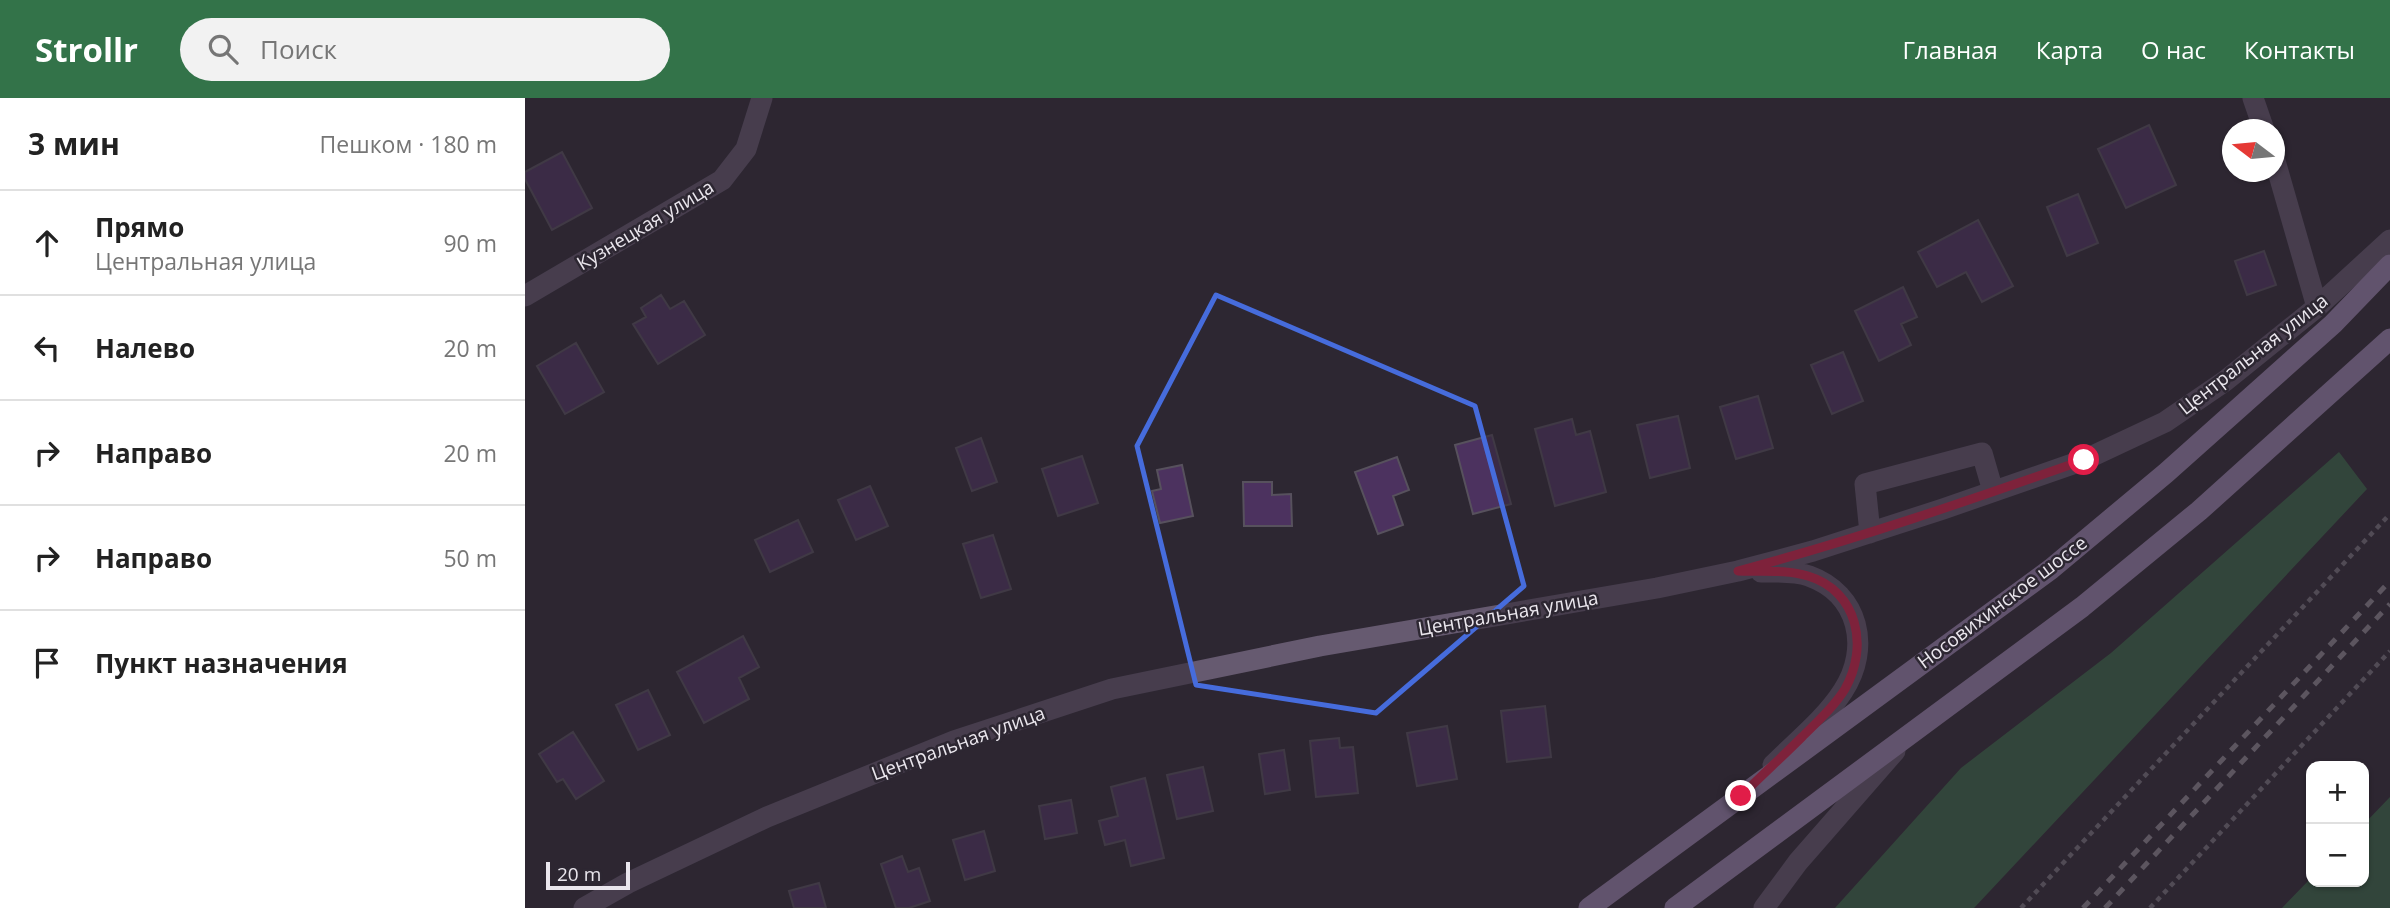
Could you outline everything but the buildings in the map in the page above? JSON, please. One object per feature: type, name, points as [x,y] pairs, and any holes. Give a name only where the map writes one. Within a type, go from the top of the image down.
[{"type":"main road","name":"Носовихинское шоссе","points":[[1589,908],[2051,569],[2166,472],[2333,324],[2390,265]]},
{"type":"main road","points":[[1675,908],[2082,607],[2199,511],[2390,339]]},
{"type":"street","name":"Кузнецкая улица","points":[[525,296],[722,180],[746,149],[762,98]]},
{"type":"street","points":[[2253,98],[2261,119]]},
{"type":"street","points":[[2280,182],[2317,307]]},
{"type":"street","name":"Центральная улица","points":[[584,908],[628,883],[767,817],[954,741],[1112,689],[1320,646],[1738,571],[1870,533],[2084,460],[2165,422],[2225,380],[2317,307],[2390,240]]},
{"type":"street","points":[[1870,533],[1864,484],[1982,453],[1993,491]]},
{"type":"street","points":[[1738,571],[1786,572],[1807,575],[1822,582],[1836,591],[1847,604],[1859,642],[1854,668],[1844,690],[1833,705],[1741,796]]},
{"type":"street","points":[[1764,908],[1798,862],[1904,740]]},
{"type":"path","points":[[2021,908],[2390,514]]},
{"type":"path","points":[[2150,908],[2390,651]]},
{"type":"highlighted area","points":[[1216,295],[1475,406],[1524,586],[1376,713],[1196,685],[1137,446]]},
{"type":"green space","points":[[2339,452],[2367,489],[1974,908],[1835,908],[1961,768],[2111,653]]},
{"type":"green space","points":[[2390,797],[2390,908],[2282,908],[2306,883],[2306,887],[2369,887],[2369,819]]},
{"type":"railway","points":[[2083,908],[2390,581]]},
{"type":"railway","points":[[2105,908],[2390,604]]},
{"type":"route","points":[[1741,796],[1827,712],[1844,690],[1854,668],[1859,642],[1853,616],[1847,604],[1836,591],[1822,582],[1807,575],[1786,572],[1738,571],[1813,551],[2084,460]]}]
